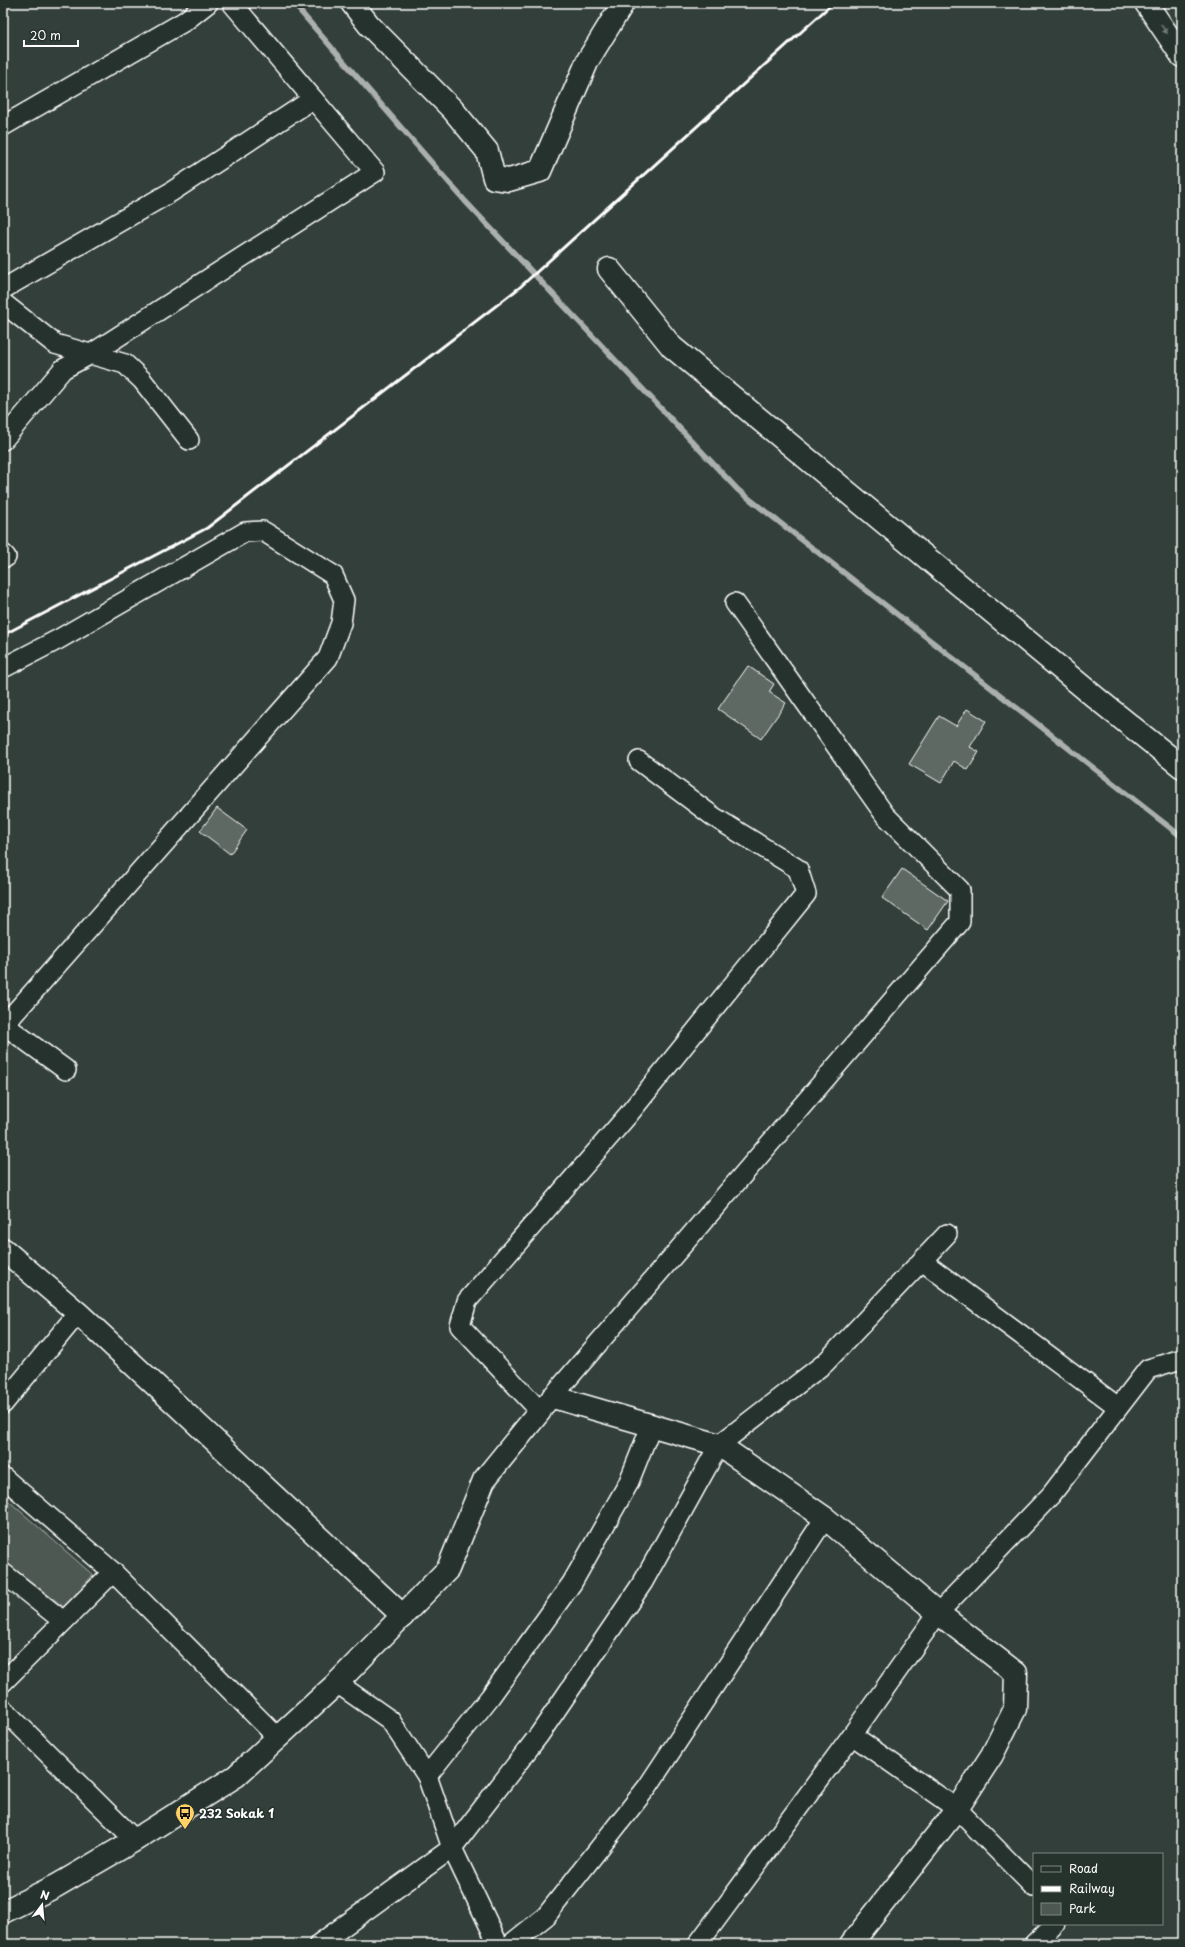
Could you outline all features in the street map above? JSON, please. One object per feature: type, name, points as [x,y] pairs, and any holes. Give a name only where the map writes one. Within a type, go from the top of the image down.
[{"type":"main road","points":[[352,3],[369,25],[453,110],[486,151],[494,178],[510,180],[540,171],[588,60],[623,3]]},
{"type":"main road","points":[[1146,3],[1182,56]]},
{"type":"main road","points":[[609,269],[672,347],[1088,692],[1182,766]]},
{"type":"main road","points":[[3,1249],[78,1313],[403,1616]]},
{"type":"main road","points":[[3,1912],[56,1886],[135,1840],[236,1776],[276,1737],[337,1683],[448,1569],[484,1480],[547,1404],[652,1424],[719,1445],[825,1518],[938,1613],[1016,1673],[1015,1709],[992,1756],[957,1809],[851,1944]]},
{"type":"street","points":[[3,126],[185,21],[208,3]]},
{"type":"street","points":[[7,428],[63,369],[90,354],[375,172],[232,3]]},
{"type":"street","points":[[3,289],[171,192],[313,99]]},
{"type":"street","points":[[3,303],[55,344],[125,364],[142,380],[189,440]]},
{"type":"street","points":[[3,668],[59,639],[245,532],[263,531],[333,575],[344,600],[341,623],[328,658],[4,1025],[66,1070]]},
{"type":"street","points":[[639,761],[714,817],[798,869],[806,894],[628,1115],[467,1301],[460,1326],[547,1404],[804,1101],[960,922],[960,890],[885,815],[735,603]]},
{"type":"street","points":[[319,1944],[452,1848],[539,1736],[643,1582],[719,1445],[824,1362],[948,1234]]},
{"type":"street","points":[[922,1261],[1118,1408]]},
{"type":"street","points":[[3,1404],[78,1313]]},
{"type":"street","points":[[698,1944],[852,1735],[938,1613],[1051,1495],[1148,1369],[1178,1360],[1182,1361]]},
{"type":"street","points":[[427,1776],[490,1697],[572,1583],[628,1484],[652,1424]]},
{"type":"street","points":[[3,1477],[113,1572],[276,1737]]},
{"type":"street","points":[[511,1944],[546,1916],[648,1786],[825,1518]]},
{"type":"street","points":[[3,1682],[113,1572]]},
{"type":"street","points":[[3,1573],[63,1621]]},
{"type":"street","points":[[337,1683],[390,1720],[427,1776],[452,1848],[498,1944]]},
{"type":"street","points":[[3,1709],[135,1840]]},
{"type":"street","points":[[852,1735],[957,1809],[1033,1886]]},
{"type":"street","points":[[1034,1944],[1054,1925]]},
{"type":"green space","points":[[3,1496],[93,1575],[64,1607],[3,1560]]},
{"type":"building","points":[[748,666],[774,684],[769,692],[786,703],[761,739],[718,709]]},
{"type":"building","points":[[967,709],[986,721],[970,747],[979,752],[968,770],[954,761],[941,783],[909,764],[939,716],[956,726]]},
{"type":"building","points":[[217,808],[247,830],[230,854],[200,831]]},
{"type":"building","points":[[902,869],[948,901],[928,930],[882,898]]},
{"type":"waterway","points":[[293,3],[465,201],[738,490],[1182,837]]},
{"type":"railway","points":[[3,635],[207,528],[519,288],[833,3]]},
{"type":"place","name":"232 Sokak 1","points":[[185,1830]]}]
